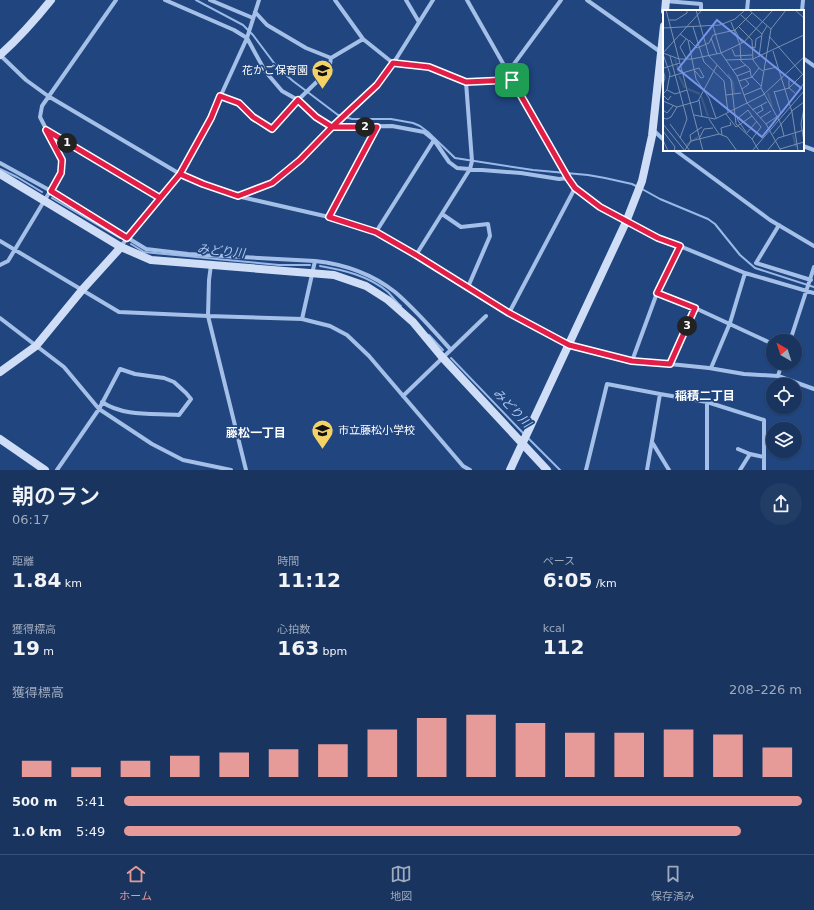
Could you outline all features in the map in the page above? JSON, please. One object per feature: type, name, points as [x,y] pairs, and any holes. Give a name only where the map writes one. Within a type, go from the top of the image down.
[{"type":"street","points":[[51,0],[14,42],[0,54],[26,80],[48,96],[180,174],[238,196],[329,217],[376,232],[509,313],[569,345],[632,361],[711,368],[744,374],[778,376],[814,389]]},
{"type":"street","points":[[0,265],[8,261],[61,173],[62,160],[40,117],[42,106],[116,0]]},
{"type":"street","points":[[165,0],[234,30],[247,38],[265,71],[282,91],[298,100],[316,117],[332,127],[392,126],[424,132],[434,140],[449,162],[457,168],[521,173],[559,179],[568,178]]},
{"type":"street","points":[[210,0],[253,18]]},
{"type":"street","points":[[0,372],[36,346],[82,290],[121,247],[180,174],[211,118],[247,38],[258,0]]},
{"type":"street","points":[[336,0],[363,39],[393,63],[429,67],[466,82],[512,80]]},
{"type":"street","points":[[406,0],[419,22]]},
{"type":"street","points":[[238,196],[272,183],[300,160],[332,127],[377,85],[393,63],[433,0]]},
{"type":"street","points":[[467,0],[575,188],[600,207],[658,238],[745,273],[814,293]]},
{"type":"street","points":[[508,72],[561,0]]},
{"type":"street","points":[[510,470],[626,222],[642,181],[653,130],[663,54],[587,0]]},
{"type":"street","points":[[665,10],[666,0],[701,4],[701,10]]},
{"type":"street","points":[[747,10],[748,0]]},
{"type":"street","points":[[802,10],[803,0]]},
{"type":"street","points":[[255,12],[267,25],[306,48],[331,58]]},
{"type":"street","points":[[220,96],[239,103],[253,117],[272,129],[298,100],[329,70],[331,58],[363,39]]},
{"type":"street","points":[[804,59],[814,66]]},
{"type":"street","points":[[416,255],[470,169],[472,161],[466,82]]},
{"type":"street","points":[[329,217],[377,127]]},
{"type":"street","points":[[46,130],[160,198]]},
{"type":"street","points":[[653,130],[663,139]]},
{"type":"street","points":[[376,232],[434,140]]},
{"type":"street","points":[[804,146],[814,150]]},
{"type":"street","points":[[676,151],[779,225],[814,246]]},
{"type":"street","points":[[0,164],[51,191],[146,249],[188,254],[315,261],[348,268],[368,275],[395,292],[450,350]]},
{"type":"street","points":[[0,174],[121,247],[151,260],[313,272],[334,275],[366,286],[388,300],[413,322],[442,357],[547,470]]},
{"type":"street","points":[[509,313],[575,188]]},
{"type":"street","points":[[442,214],[460,227],[488,224],[490,236],[468,287]]},
{"type":"street","points":[[779,225],[756,263],[811,280]]},
{"type":"street","points":[[0,241],[119,312],[302,319],[330,326],[347,335],[369,356],[463,466],[470,470]]},
{"type":"street","points":[[632,361],[657,293],[680,246]]},
{"type":"street","points":[[302,319],[315,261]]},
{"type":"street","points":[[211,264],[208,316],[246,470]]},
{"type":"street","points":[[792,334],[814,267]]},
{"type":"street","points":[[711,368],[730,323],[745,273]]},
{"type":"street","points":[[657,293],[730,323],[766,341]]},
{"type":"street","points":[[670,364],[695,308]]},
{"type":"street","points":[[403,396],[486,316]]},
{"type":"street","points":[[0,318],[64,367],[98,409],[152,444],[183,460],[231,470]]},
{"type":"street","points":[[58,470],[98,409],[120,368],[135,374],[164,378],[174,382],[191,399],[179,415],[125,412],[108,406],[102,402]]},
{"type":"street","points":[[778,376],[780,370]]},
{"type":"street","points":[[586,470],[607,384],[707,402],[764,420],[764,470]]},
{"type":"street","points":[[647,470],[660,394]]},
{"type":"street","points":[[707,402],[707,470]]},
{"type":"street","points":[[0,439],[45,470]]},
{"type":"street","points":[[652,442],[669,470]]},
{"type":"street","points":[[738,449],[750,454],[764,457]]},
{"type":"street","points":[[740,470],[750,454]]},
{"type":"waterway","points":[[196,0],[243,25],[253,35],[277,67],[338,115],[352,119],[391,119],[413,123],[428,132],[455,158],[533,170],[588,175],[632,184],[638,187]]},
{"type":"waterway","name":"みどり川","points":[[0,169],[42,192]]},
{"type":"waterway","points":[[642,189],[660,199],[708,219],[715,224],[740,255],[755,268],[814,287]]},
{"type":"waterway","name":"みどり川","points":[[52,198],[120,238]]},
{"type":"waterway","name":"みどり川","points":[[131,244],[144,252],[279,265],[310,265]]},
{"type":"waterway","name":"みどり川","points":[[320,266],[356,274],[373,282],[381,286],[401,306]]},
{"type":"waterway","name":"みどり川","points":[[429,335],[443,350]]},
{"type":"waterway","name":"みどり川","points":[[451,358],[524,434]]},
{"type":"waterway","name":"みどり川","points":[[528,438],[560,470]]},
{"type":"place","name":"花かご保育園","points":[[323,90]]},
{"type":"place","name":"市立藤松小学校","points":[[322,450]]},
{"type":"district","name":"稲積二丁目","points":[[705,396]]},
{"type":"district","name":"藤松一丁目","points":[[256,433]]},
{"type":"route","points":[[512,80],[466,82],[429,67],[393,63],[377,85],[332,127],[300,160],[272,183],[238,196],[180,174],[160,198],[46,130],[62,160],[61,173],[51,191],[127,238],[180,174],[211,118],[220,96],[239,103],[253,117],[272,129],[298,100],[316,117],[332,127],[377,127],[329,217],[376,232],[509,313],[569,345],[632,361],[670,364],[695,308],[657,293],[680,246],[658,238],[626,222],[600,207],[575,188],[512,80]]}]
